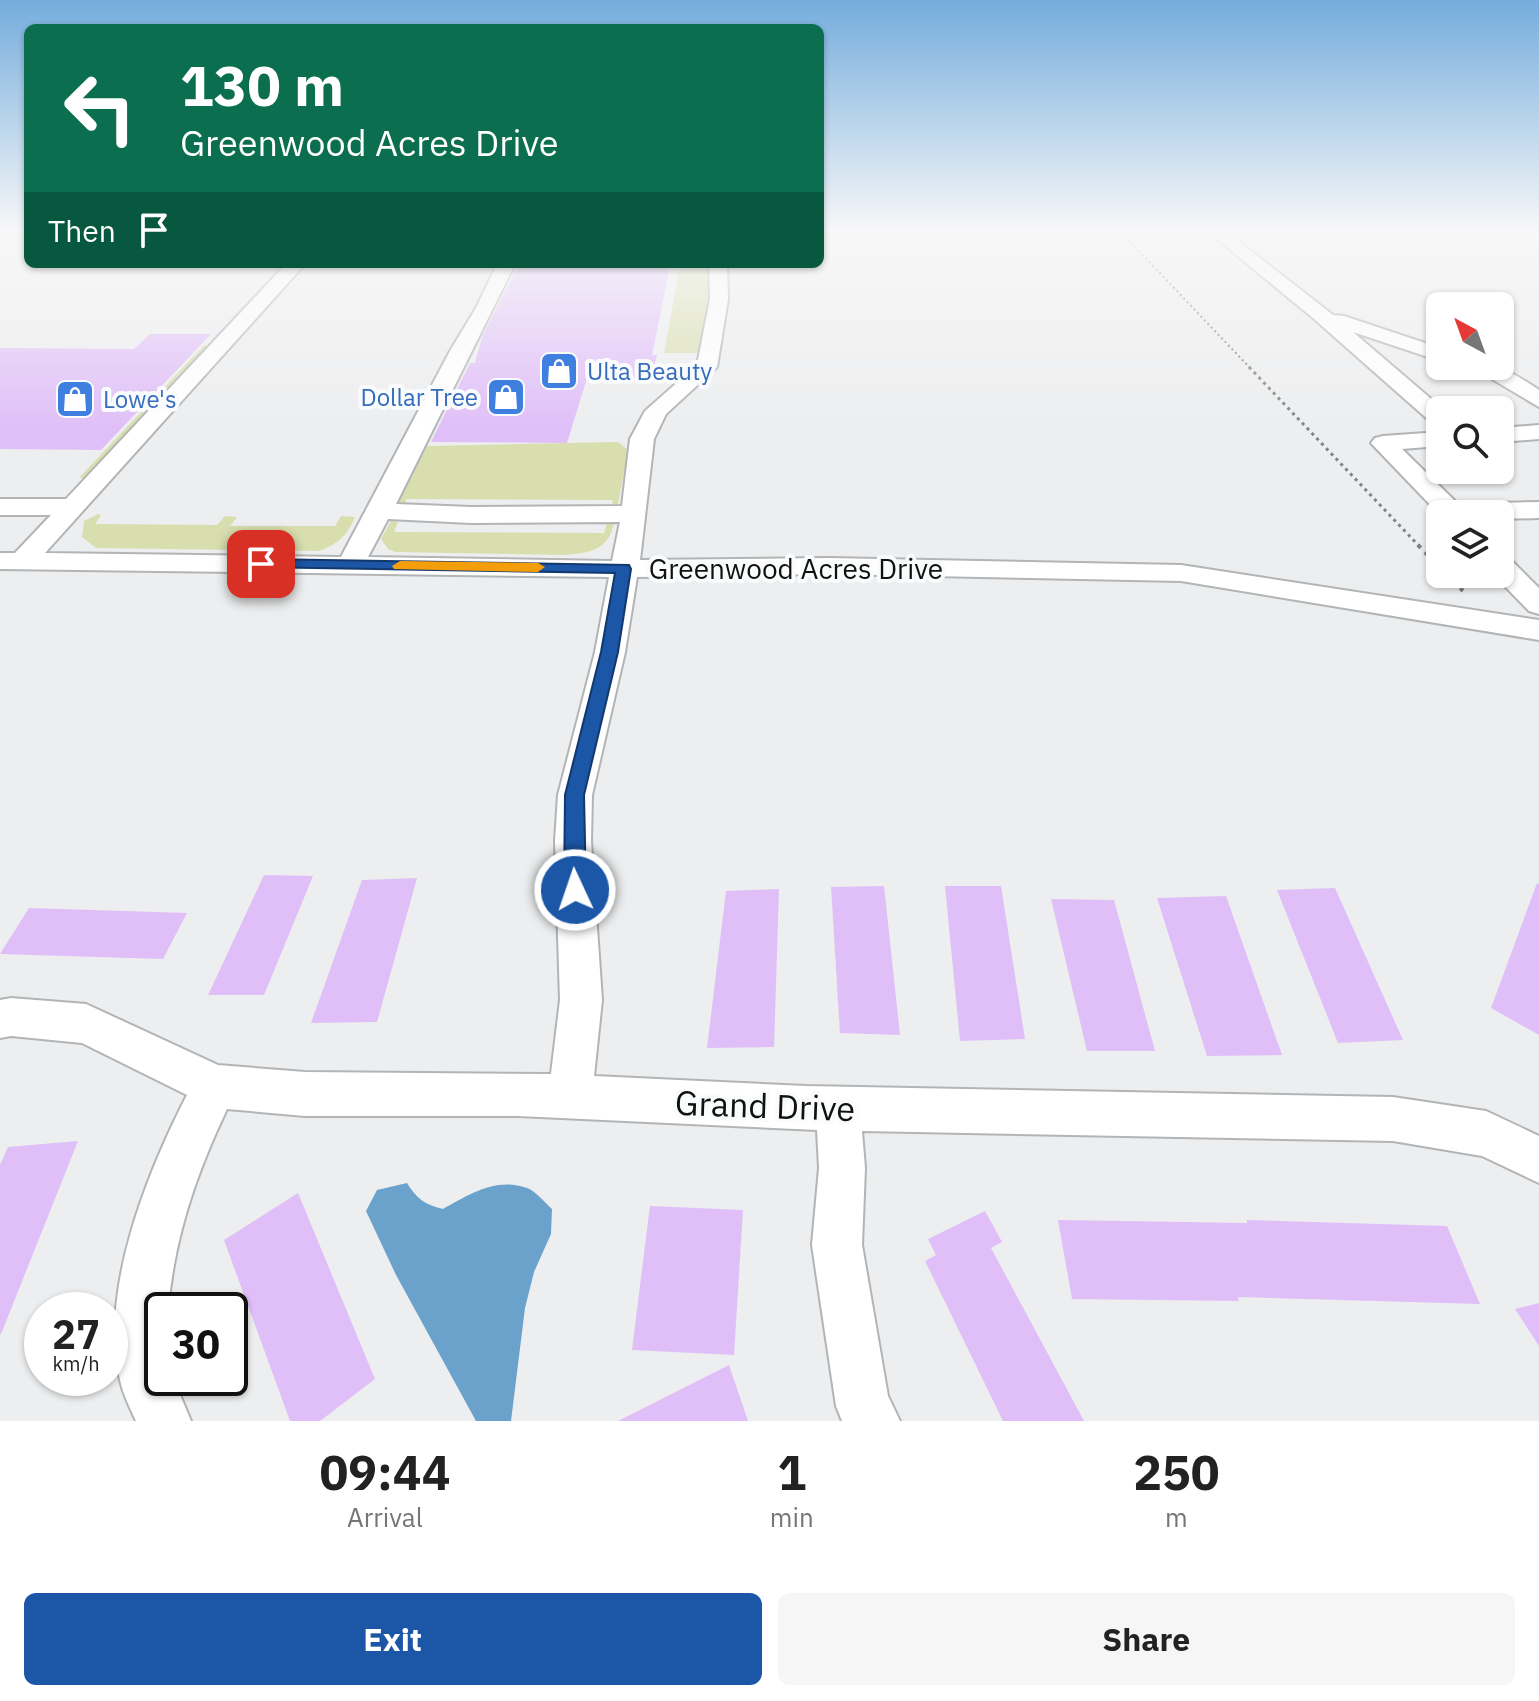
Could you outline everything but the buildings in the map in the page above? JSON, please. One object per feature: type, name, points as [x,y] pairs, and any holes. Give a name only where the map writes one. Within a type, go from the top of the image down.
[{"type":"street","points":[[11,561],[74,507],[267,295]]},
{"type":"street","points":[[350,565],[492,295]]},
{"type":"street","points":[[570,1096],[581,1000],[573,841],[575,795],[610,652],[634,514],[642,439],[656,411],[707,367],[719,295]]},
{"type":"street","points":[[1296,295],[1426,406]]},
{"type":"street","points":[[1320,314],[1426,350]]},
{"type":"street","points":[[1510,380],[1539,400]]},
{"type":"street","points":[[1514,434],[1539,432]]},
{"type":"street","points":[[1426,440],[1383,443],[1439,500]]},
{"type":"street","points":[[0,507],[74,507]]},
{"type":"street","points":[[1514,511],[1539,510]]},
{"type":"street","points":[[379,511],[471,515],[634,514]]},
{"type":"street","name":"Greenwood Acres Drive","points":[[11,561],[623,569],[829,566],[1181,573],[1539,630]]},
{"type":"street","points":[[1514,579],[1539,605]]},
{"type":"street","name":"Grand Drive","points":[[0,1019],[11,1017],[86,1024],[215,1086],[305,1094],[570,1096],[1053,1115],[1393,1119],[1486,1134],[1539,1160]]},
{"type":"street","points":[[164,1421],[146,1379],[141,1317],[146,1264],[158,1217],[188,1141],[215,1086]]},
{"type":"street","points":[[838,1108],[842,1168],[837,1245],[863,1406],[873,1421]]},
{"type":"path","points":[[1181,295],[1426,553]]},
{"type":"path","points":[[1459,588],[1472,601]]},
{"type":"green space","points":[[675,295],[711,295],[704,353],[664,353]]},
{"type":"green space","points":[[204,345],[213,348],[91,477],[79,478]]},
{"type":"green space","points":[[618,442],[628,450],[617,510],[611,510],[613,500],[407,499],[402,506],[397,504],[427,446]]},
{"type":"green space","points":[[101,515],[95,524],[217,525],[225,516],[237,517],[230,526],[335,526],[341,516],[355,517],[341,538],[319,551],[96,548],[82,537],[84,521]]},
{"type":"green space","points":[[391,521],[398,522],[394,532],[604,533],[607,523],[614,523],[608,539],[598,548],[566,555],[395,552],[388,549],[381,539]]},
{"type":"water","points":[[407,1183],[422,1200],[443,1209],[483,1189],[515,1185],[537,1194],[552,1209],[551,1234],[534,1272],[525,1308],[511,1421],[476,1421],[396,1275],[366,1211],[377,1190]]},
{"type":"slow traffic","points":[[400,566],[538,567]]},
{"type":"place","name":"Ulta Beauty","points":[[559,371]]},
{"type":"place","name":"Dollar Tree","points":[[506,397]]},
{"type":"place","name":"Lowe's","points":[[75,399]]},
{"type":"route","points":[[261,564],[623,569],[610,652],[575,795],[575,890]]}]
